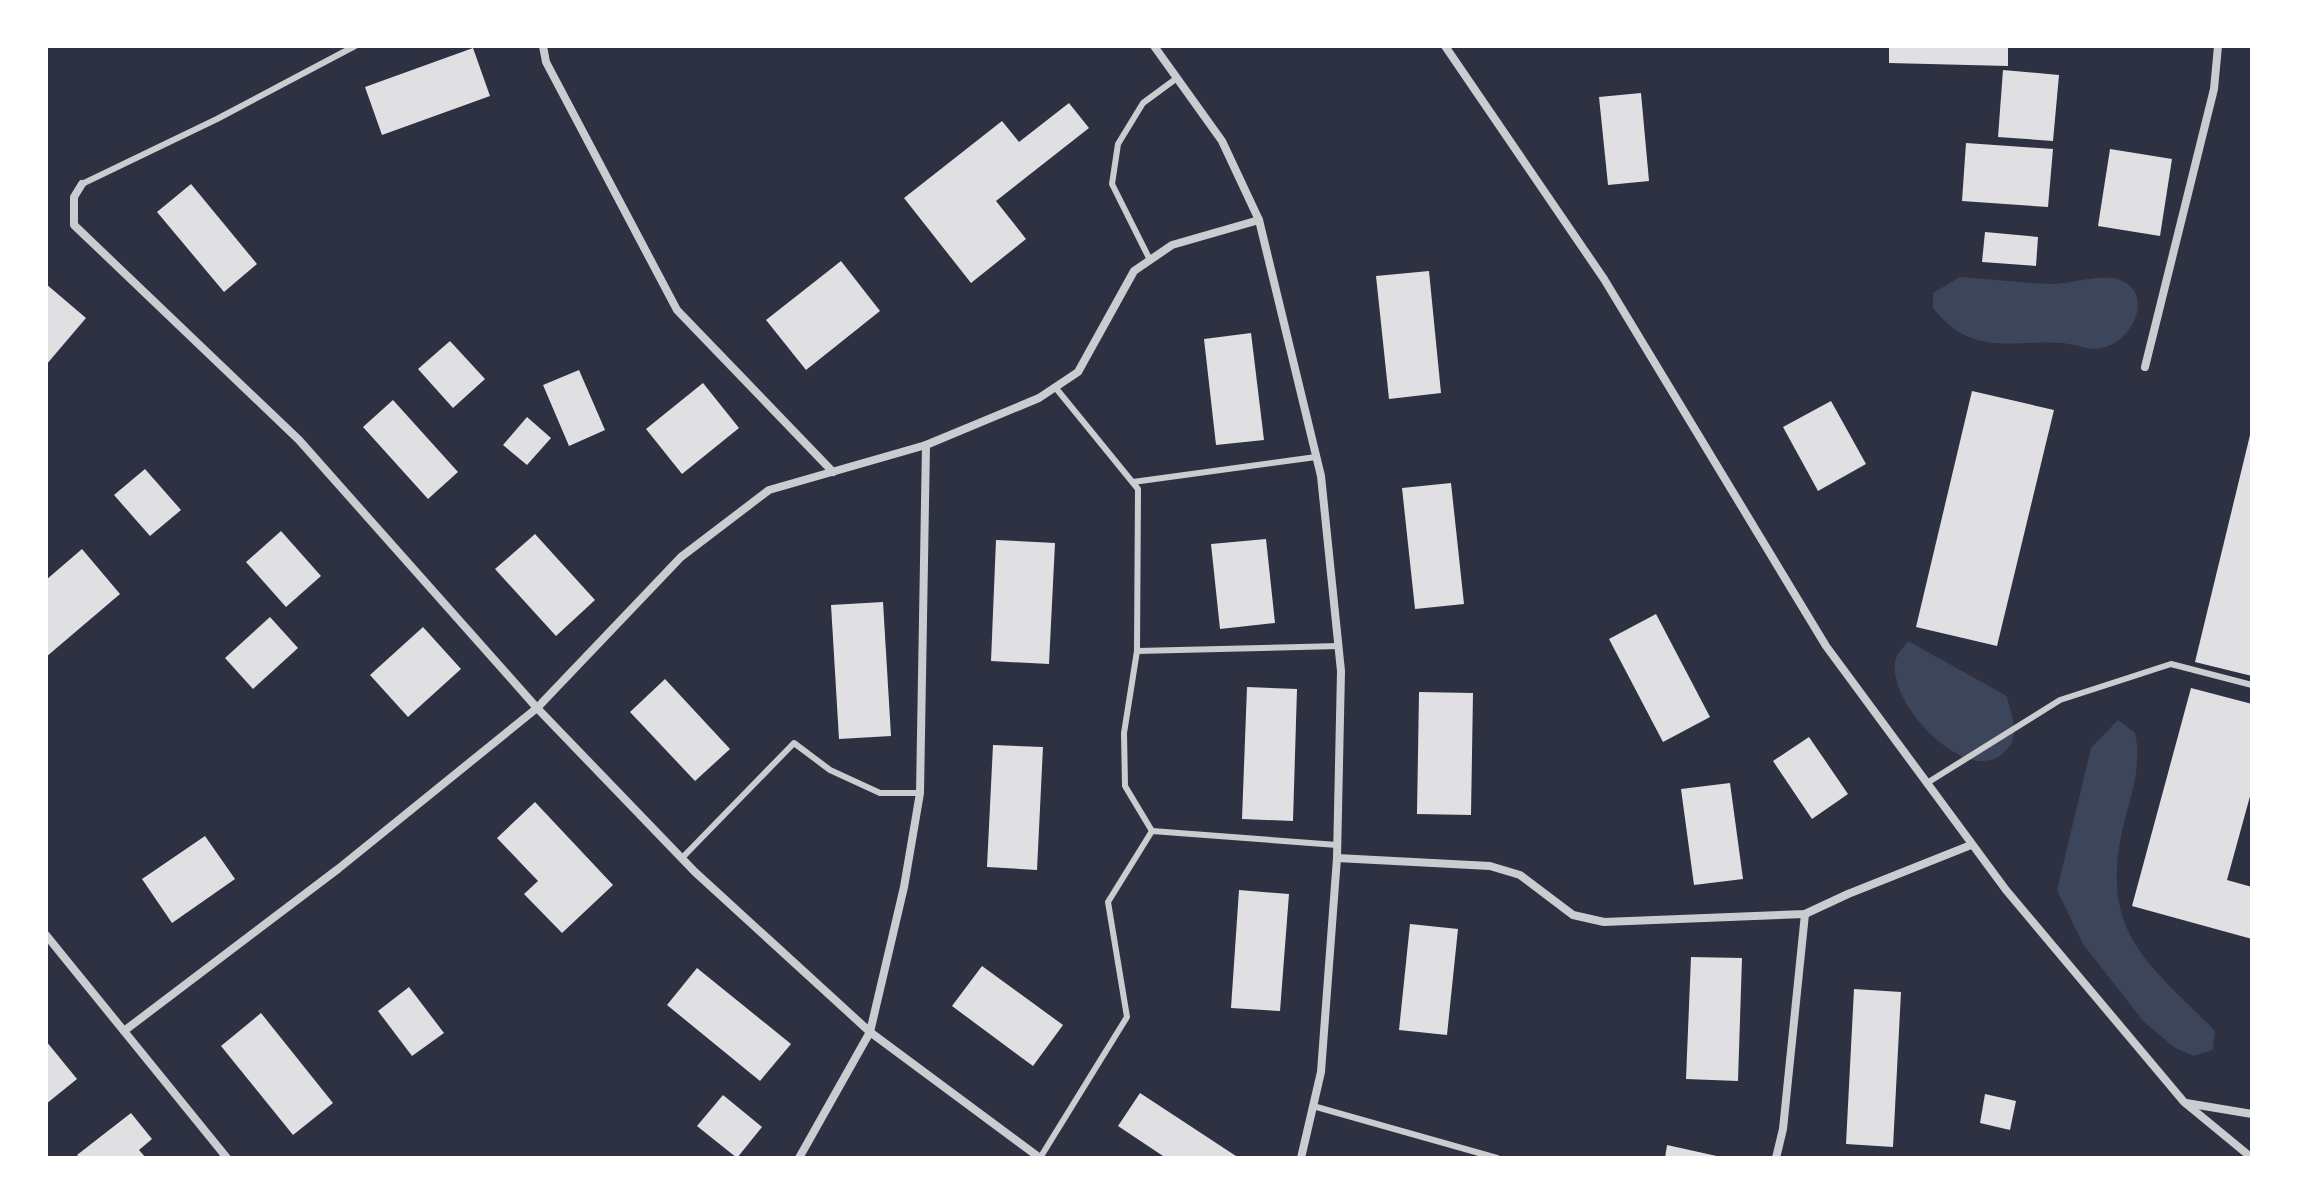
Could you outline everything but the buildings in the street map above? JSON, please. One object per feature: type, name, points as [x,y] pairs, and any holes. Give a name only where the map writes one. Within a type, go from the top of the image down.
[{"type":"street","points":[[543,46],[546,62],[677,310],[833,472]]},
{"type":"street","points":[[1154,46],[1222,141],[1259,220],[1316,457],[1339,646],[1337,858],[1321,1072],[1301,1158]]},
{"type":"street","points":[[1445,46],[1604,279],[1826,646],[1971,845],[2184,1102],[2252,1158]]},
{"type":"street","points":[[2145,367],[2214,89],[2218,46]]},
{"type":"street","points":[[82,184],[74,197],[74,225],[299,440],[537,708],[682,858],[870,1032],[1040,1158]]},
{"type":"street","points":[[124,1031],[338,869],[537,708],[681,557],[769,490],[926,445],[1039,398],[1078,372],[1134,271],[1172,245],[1259,220]]},
{"type":"street","points":[[799,1158],[870,1032],[904,887],[920,793],[926,445]]},
{"type":"street","points":[[1337,858],[1490,866],[1520,875],[1573,915],[1604,922],[1805,914],[1971,845]]},
{"type":"street","points":[[1776,1158],[1783,1129],[1805,914]]},
{"type":"street","points":[[46,935],[227,1158]]},
{"type":"street","points":[[2184,1102],[2252,1114]]},
{"type":"lane","points":[[82,184],[217,119],[355,46]]},
{"type":"lane","points":[[1150,260],[1112,184],[1118,144],[1124,133],[1143,103],[1177,78]]},
{"type":"lane","points":[[1055,387],[1138,489],[1137,651],[1124,733],[1125,786],[1152,831]]},
{"type":"lane","points":[[1133,482],[1316,457]]},
{"type":"lane","points":[[1137,651],[1339,646]]},
{"type":"lane","points":[[1927,783],[2060,700],[2171,664],[2252,685]]},
{"type":"lane","points":[[682,858],[794,743],[830,770],[880,793],[920,793]]},
{"type":"lane","points":[[1152,831],[1337,845]]},
{"type":"lane","points":[[1040,1158],[1127,1017],[1108,902],[1152,831]]},
{"type":"lane","points":[[1313,1106],[1497,1158]]},
{"type":"shaded area","points":[[1960,277],[2051,284],[2117,279],[2135,293],[2137,313],[2118,341],[2102,348],[1977,340],[1962,334],[1933,308],[1933,293]]},
{"type":"shaded area","points":[[1908,641],[2007,696],[2014,736],[2004,753],[1981,761],[1963,757],[1926,729],[1900,691],[1895,672],[1897,656]]},
{"type":"shaded area","points":[[2118,720],[2135,733],[2137,756],[2118,860],[2117,892],[2123,918],[2149,963],[2215,1031],[2213,1050],[2193,1056],[2174,1047],[2144,1022],[2083,944],[2057,890],[2091,748]]}]
